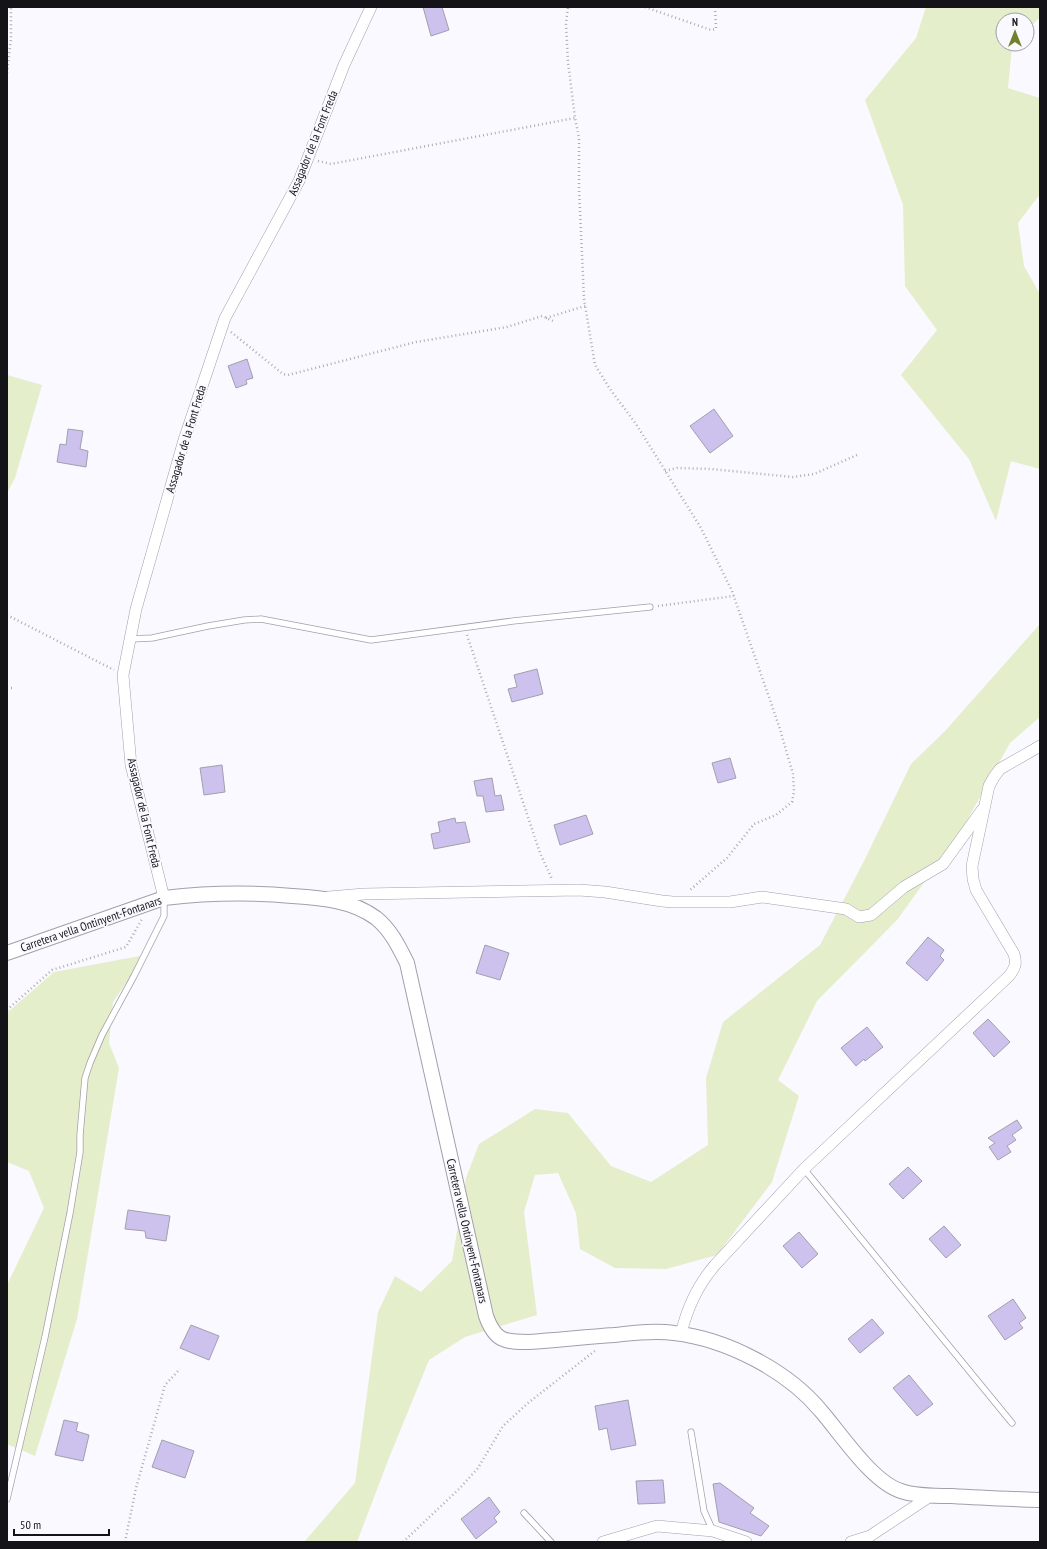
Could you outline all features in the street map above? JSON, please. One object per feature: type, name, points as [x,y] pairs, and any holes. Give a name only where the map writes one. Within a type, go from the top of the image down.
[{"type":"street","name":"Assagador de la Font Freda","points":[[164,898],[131,765],[123,675],[136,609],[184,440],[225,318],[299,181],[344,65],[371,7]]},
{"type":"street","points":[[681,1334],[687,1311],[704,1279],[804,1169],[1015,969],[1016,962],[1014,954],[976,890],[972,866],[989,786],[994,777],[1000,769],[1040,746]]},
{"type":"street","points":[[324,898],[364,894],[556,891],[605,892],[673,902],[730,902],[762,897],[846,909],[859,917],[871,915],[904,887],[943,864],[985,807]]},
{"type":"street","name":"Carretera vella Ontinyent-Fontanars","points":[[7,953],[164,898],[204,893],[262,893],[324,898],[348,903],[365,910],[388,930],[396,941],[407,963],[486,1316],[490,1328],[498,1337],[511,1342],[529,1342],[638,1333],[674,1332],[704,1339],[750,1356],[781,1375],[813,1401],[870,1471],[884,1483],[902,1492],[932,1495],[1040,1500]]},
{"type":"street","points":[[851,1542],[870,1536],[932,1495]]},
{"type":"street","points":[[603,1542],[657,1526],[713,1532],[746,1542]]},
{"type":"lane","points":[[130,639],[152,638],[244,620],[261,619],[371,640],[513,621],[650,607]]},
{"type":"lane","points":[[7,1499],[45,1337],[73,1197],[80,1152],[85,1078],[102,1035],[164,916],[164,898]]},
{"type":"lane","points":[[804,1169],[1012,1423]]},
{"type":"lane","points":[[690,1432],[704,1511],[713,1532]]},
{"type":"lane","points":[[524,1514],[551,1542]]},
{"type":"path","points":[[7,73],[11,39],[11,7]]},
{"type":"path","points":[[571,7],[568,7],[566,24],[568,62],[579,138],[579,188],[585,306],[595,365],[610,389],[636,424],[701,528],[734,596],[779,726],[793,774],[794,792],[792,802],[776,815],[754,824],[728,858],[699,884],[673,902]]},
{"type":"path","points":[[646,7],[711,30],[716,29],[715,7]]},
{"type":"path","points":[[308,158],[331,164],[575,118]]},
{"type":"path","points":[[546,318],[585,306]]},
{"type":"path","points":[[223,326],[283,374],[288,375],[416,342],[507,327],[542,316],[554,321]]},
{"type":"path","points":[[665,471],[677,468],[711,469],[793,477],[814,474],[857,455]]},
{"type":"path","points":[[650,607],[734,596]]},
{"type":"path","points":[[7,615],[123,675]]},
{"type":"path","points":[[465,628],[540,853],[556,891]]},
{"type":"path","points":[[7,688],[13,688]]},
{"type":"path","points":[[7,1010],[52,970],[126,946],[140,926],[149,904]]},
{"type":"path","points":[[403,1542],[460,1488],[478,1468],[503,1426],[528,1403],[598,1349]]},
{"type":"path","points":[[125,1542],[136,1488],[164,1385],[180,1370]]},
{"type":"green space","points":[[926,7],[1040,7],[1040,17],[1035,22],[1035,12],[995,12],[995,52],[1012,52],[1008,88],[1040,98],[1040,194],[1018,223],[1024,266],[1040,294],[1040,469],[1011,461],[996,521],[969,459],[901,375],[937,330],[905,286],[903,205],[865,100],[916,38]]},
{"type":"green space","points":[[7,375],[42,385],[15,478],[7,493]]},
{"type":"green space","points":[[1040,624],[1040,717],[1010,743],[960,833],[897,920],[817,1001],[778,1080],[799,1096],[772,1182],[717,1255],[666,1269],[615,1268],[580,1249],[576,1213],[558,1173],[535,1175],[524,1212],[537,1315],[465,1337],[429,1360],[357,1542],[304,1542],[355,1483],[378,1312],[395,1276],[421,1292],[452,1261],[466,1178],[479,1144],[535,1109],[568,1113],[611,1166],[651,1182],[708,1145],[706,1078],[723,1022],[820,945],[864,861],[911,764],[945,731]]},
{"type":"green space","points":[[145,955],[113,1002],[109,1043],[119,1068],[77,1319],[35,1456],[7,1444],[7,1285],[44,1208],[29,1171],[7,1162],[7,1013],[54,972]]},
{"type":"building","points":[[423,7],[442,7],[449,30],[431,36]]},
{"type":"building","points":[[247,359],[253,378],[246,380],[247,384],[236,388],[228,366]]},
{"type":"building","points":[[714,409],[733,436],[710,453],[690,426]]},
{"type":"building","points":[[68,429],[83,431],[80,449],[88,451],[86,467],[57,462],[60,444],[66,445]]},
{"type":"building","points":[[537,669],[543,694],[512,702],[508,689],[517,687],[514,675]]},
{"type":"building","points":[[730,758],[736,778],[718,783],[712,763]]},
{"type":"building","points":[[222,765],[225,792],[204,795],[200,768]]},
{"type":"building","points":[[492,778],[495,796],[501,795],[504,810],[486,812],[483,796],[477,796],[474,781]]},
{"type":"building","points":[[586,815],[593,834],[560,845],[554,825]]},
{"type":"building","points":[[455,818],[456,823],[465,822],[470,842],[434,849],[431,834],[440,832],[438,822]]},
{"type":"building","points":[[928,937],[944,950],[940,956],[944,960],[927,981],[906,963]]},
{"type":"building","points":[[485,945],[509,953],[500,980],[476,973]]},
{"type":"building","points":[[988,1019],[1010,1042],[994,1057],[973,1033]]},
{"type":"building","points":[[867,1027],[883,1047],[856,1066],[841,1048]]},
{"type":"building","points":[[1017,1120],[1022,1128],[1012,1135],[1016,1140],[1007,1146],[1011,1152],[998,1160],[989,1147],[995,1143],[988,1138]]},
{"type":"building","points":[[908,1167],[922,1181],[903,1199],[889,1184]]},
{"type":"building","points":[[128,1210],[170,1216],[166,1241],[146,1238],[145,1231],[125,1229]]},
{"type":"building","points":[[944,1226],[961,1245],[946,1258],[929,1239]]},
{"type":"building","points":[[799,1232],[818,1254],[802,1268],[783,1246]]},
{"type":"building","points":[[1013,1299],[1026,1318],[1019,1323],[1023,1328],[1005,1340],[988,1316]]},
{"type":"building","points":[[872,1319],[884,1333],[860,1353],[848,1339]]},
{"type":"building","points":[[191,1325],[219,1336],[209,1360],[180,1348]]},
{"type":"building","points":[[909,1375],[933,1404],[917,1416],[893,1388]]},
{"type":"building","points":[[628,1400],[636,1445],[611,1450],[607,1428],[599,1430],[595,1406]]},
{"type":"building","points":[[64,1420],[78,1423],[76,1431],[89,1435],[83,1461],[55,1455]]},
{"type":"building","points":[[162,1440],[194,1451],[185,1478],[152,1467]]},
{"type":"building","points":[[663,1480],[665,1503],[638,1504],[636,1481]]},
{"type":"building","points":[[720,1483],[754,1508],[750,1513],[769,1526],[761,1536],[719,1522],[713,1484]]},
{"type":"building","points":[[489,1497],[500,1512],[494,1518],[497,1522],[476,1539],[461,1519]]}]
